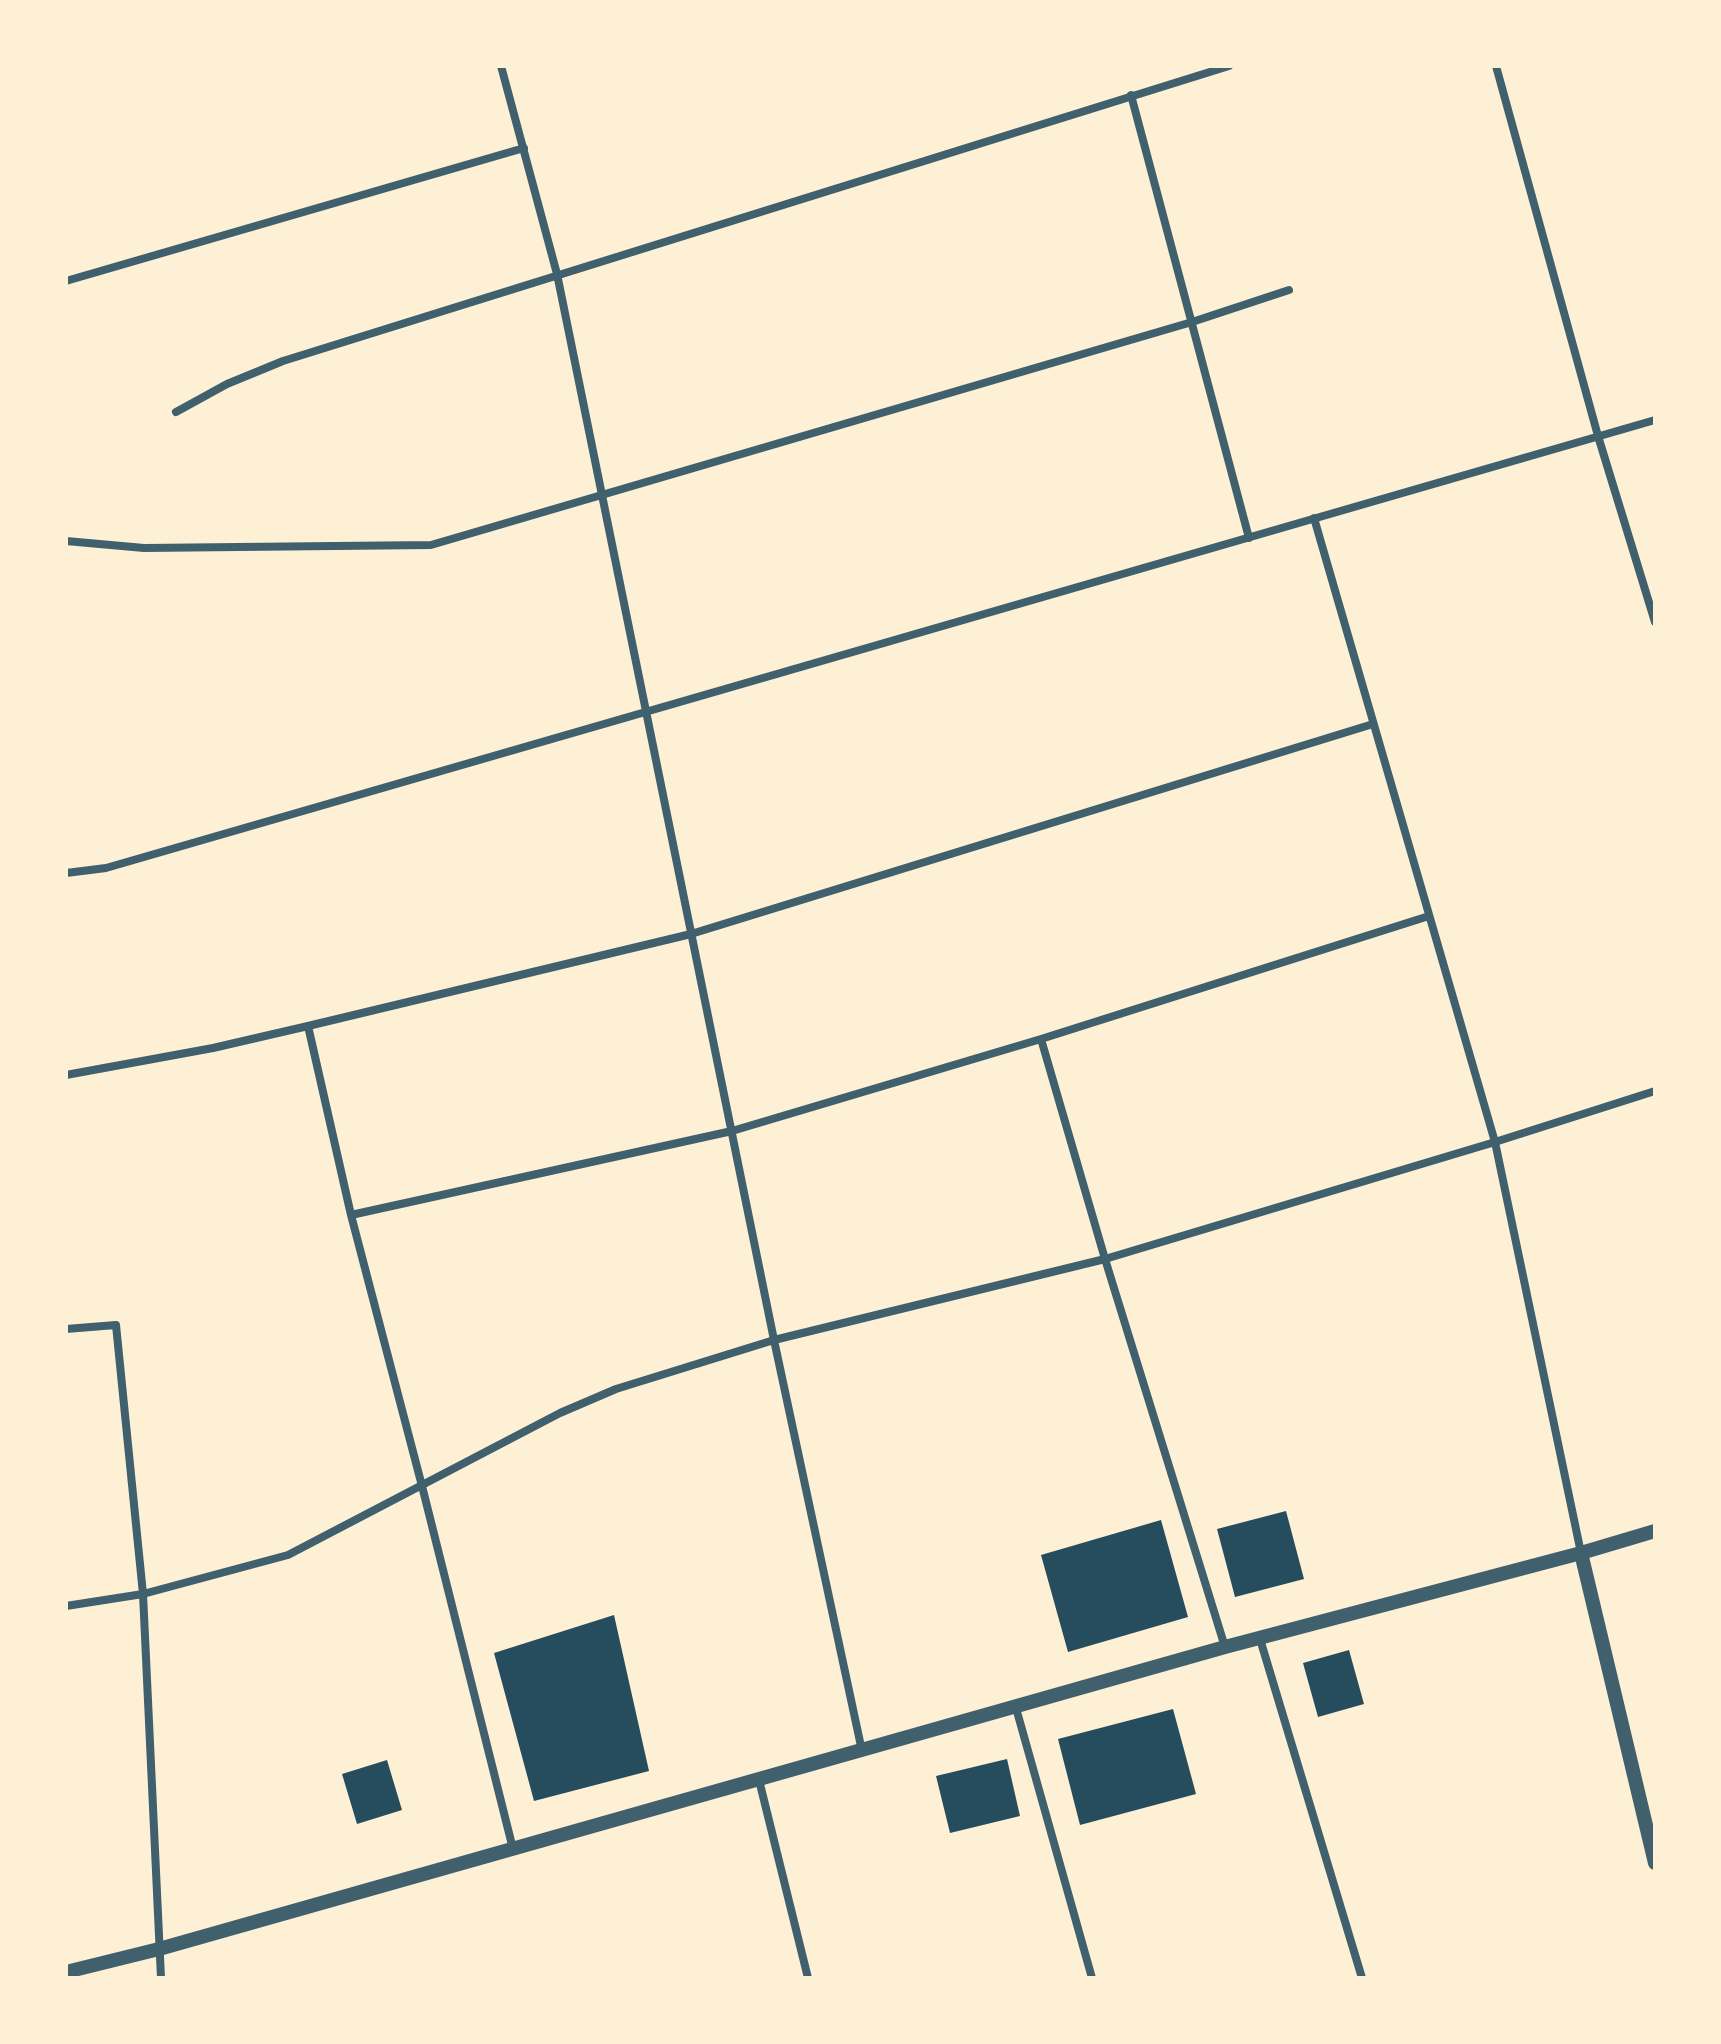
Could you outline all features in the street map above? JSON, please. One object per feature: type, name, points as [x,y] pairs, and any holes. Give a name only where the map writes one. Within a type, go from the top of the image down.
[{"type":"street","points":[[501,66],[557,274],[774,1340],[862,1752]]},
{"type":"street","points":[[176,412],[227,384],[283,361],[1229,66]]},
{"type":"street","points":[[1496,66],[1598,436],[1655,622]]},
{"type":"street","points":[[1131,95],[1249,538]]},
{"type":"street","points":[[66,281],[524,148]]},
{"type":"street","points":[[66,541],[144,548],[431,545],[1192,322],[1289,290]]},
{"type":"street","points":[[66,873],[106,868],[1655,420]]},
{"type":"street","points":[[1314,518],[1495,1142],[1581,1553],[1655,1863]]},
{"type":"street","points":[[66,1075],[213,1048],[691,934],[1373,724]]},
{"type":"street","points":[[351,1215],[732,1131],[1041,1039],[1429,916]]},
{"type":"street","points":[[308,1026],[351,1215],[513,1850]]},
{"type":"street","points":[[1041,1039],[1105,1259],[1225,1647]]},
{"type":"street","points":[[66,1606],[143,1594],[288,1555],[560,1413],[616,1389],[774,1340],[1105,1259],[1655,1091]]},
{"type":"street","points":[[66,1329],[116,1325],[143,1594],[161,1978]]},
{"type":"street","points":[[66,1972],[513,1850],[1225,1647],[1655,1531]]},
{"type":"street","points":[[1260,1639],[1362,1978]]},
{"type":"street","points":[[1016,1708],[1092,1978]]},
{"type":"street","points":[[759,1780],[808,1978]]},
{"type":"building","points":[[1286,1511],[1304,1579],[1235,1597],[1217,1529]]},
{"type":"building","points":[[1161,1520],[1188,1617],[1068,1652],[1041,1555]]},
{"type":"building","points":[[614,1615],[649,1771],[534,1801],[494,1653]]},
{"type":"building","points":[[1349,1650],[1364,1704],[1318,1717],[1303,1663]]},
{"type":"building","points":[[1173,1709],[1196,1794],[1080,1825],[1058,1739]]},
{"type":"building","points":[[1007,1759],[1020,1816],[950,1833],[936,1776]]},
{"type":"building","points":[[387,1760],[402,1810],[357,1824],[342,1774]]}]
